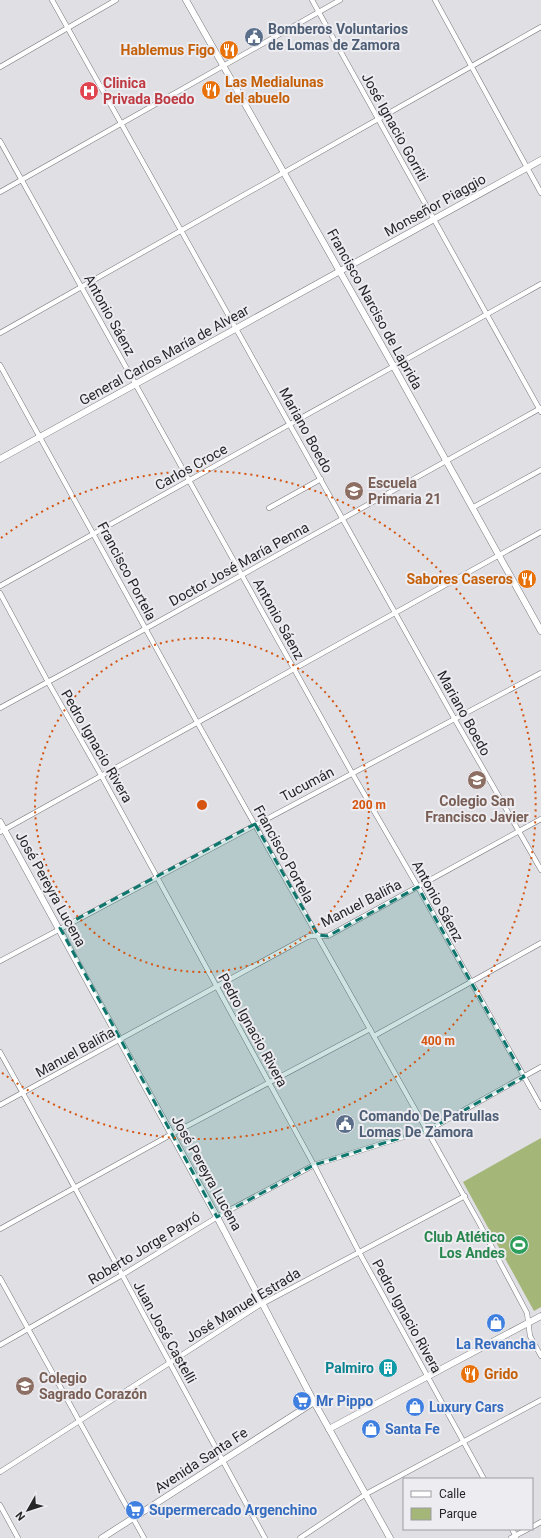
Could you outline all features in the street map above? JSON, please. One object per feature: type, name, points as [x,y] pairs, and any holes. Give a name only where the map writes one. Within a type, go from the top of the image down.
[{"type":"street","name":"Mariano Boedo","points":[[52,0],[454,718],[541,870]]},
{"type":"street","points":[[0,67],[116,0]]},
{"type":"street","name":"Francisco Narciso de Laprida","points":[[186,0],[340,271],[541,631]]},
{"type":"street","name":"José Ignacio Gorriti","points":[[312,0],[540,410]]},
{"type":"street","points":[[0,192],[340,0]]},
{"type":"street","points":[[435,0],[541,193]]},
{"type":"street","points":[[0,333],[541,27]]},
{"type":"street","name":"Antonio Sáenz","points":[[0,141],[352,773],[418,887],[541,1107]]},
{"type":"street","name":"Monseñor Piaggio","points":[[340,271],[541,160]]},
{"type":"street","name":"General Carlos María de Alvear","points":[[0,459],[340,271]]},
{"type":"street","name":"Carlos Croce","points":[[0,586],[541,284]]},
{"type":"street","name":"Francisco Portela","points":[[0,364],[94,533],[145,629],[465,1196],[527,1313],[530,1336],[541,1356]]},
{"type":"street","name":"Doctor José María Penna","points":[[0,708],[145,629],[446,460],[540,410]]},
{"type":"street","points":[[472,508],[541,470]]},
{"type":"street","points":[[269,508],[321,479]]},
{"type":"street","points":[[2,830],[541,532]]},
{"type":"street","name":"Pedro Ignacio Rivera","points":[[0,593],[157,877],[314,1165],[359,1252],[483,1478]]},
{"type":"street","name":"Tucumán","points":[[0,961],[541,673]]},
{"type":"street","name":"Manuel Baliña","points":[[0,1105],[307,937],[328,936],[541,819]]},
{"type":"street","name":"José Pereyra Lucena","points":[[0,822],[2,830],[60,928],[217,1217],[314,1402],[390,1538]]},
{"type":"street","points":[[374,1036],[541,943]]},
{"type":"street","points":[[0,1229],[172,1134],[270,1084],[370,1029]]},
{"type":"street","name":"Juan José Castelli","points":[[0,1052],[76,1187],[222,1461],[265,1538]]},
{"type":"street","name":"Roberto Jorge Payró","points":[[0,1345],[122,1275],[217,1217],[314,1165],[427,1130],[541,1067]]},
{"type":"street","name":"José Manuel Estrada","points":[[0,1472],[263,1304],[465,1196]]},
{"type":"street","points":[[0,1278],[144,1538]]},
{"type":"street","points":[[330,1429],[541,1316]]},
{"type":"street","points":[[300,1538],[366,1494],[541,1400]]},
{"type":"street","name":"Avenida Santa Fe","points":[[102,1538],[314,1402]]},
{"type":"street","points":[[0,1505],[18,1538]]},
{"type":"street","points":[[515,1537],[526,1530]]},
{"type":"highlighted area","points":[[255,824],[318,935],[328,936],[418,887],[524,1077],[432,1128],[314,1165],[217,1217],[60,928]]},
{"type":"green space","name":"Club Atlético Los Andes","points":[[541,1138],[541,1307],[534,1311],[463,1182]]},
{"type":"place","name":"Bomberos Voluntarios de Lomas de Zamora","points":[[254,37]]},
{"type":"place","name":"Hablemus Figo","points":[[229,50]]},
{"type":"place","name":"Las Medialunas del abuelo","points":[[211,90]]},
{"type":"place","name":"Clinica Privada Boedo","points":[[89,91]]},
{"type":"place","name":"Escuela Primaria 21","points":[[354,491]]},
{"type":"place","name":"Sabores Caseros","points":[[527,579]]},
{"type":"place","name":"Colegio San Francisco Javier","points":[[477,780]]},
{"type":"place","name":"Comando De Patrullas Lomas De Zamora","points":[[345,1124]]},
{"type":"place","name":"Club Atlético Los Andes","points":[[519,1245]]},
{"type":"place","name":"La Revancha","points":[[496,1323]]},
{"type":"place","name":"Palmiro","points":[[388,1368]]},
{"type":"place","name":"Grido","points":[[470,1374]]},
{"type":"place","name":"Colegio Sagrado Corazón","points":[[25,1386]]},
{"type":"place","name":"Mr Pippo","points":[[302,1401]]},
{"type":"place","name":"Luxury Cars","points":[[415,1407]]},
{"type":"place","name":"Santa Fe","points":[[371,1429]]},
{"type":"place","name":"Supermercado Argenchino","points":[[135,1510]]}]
